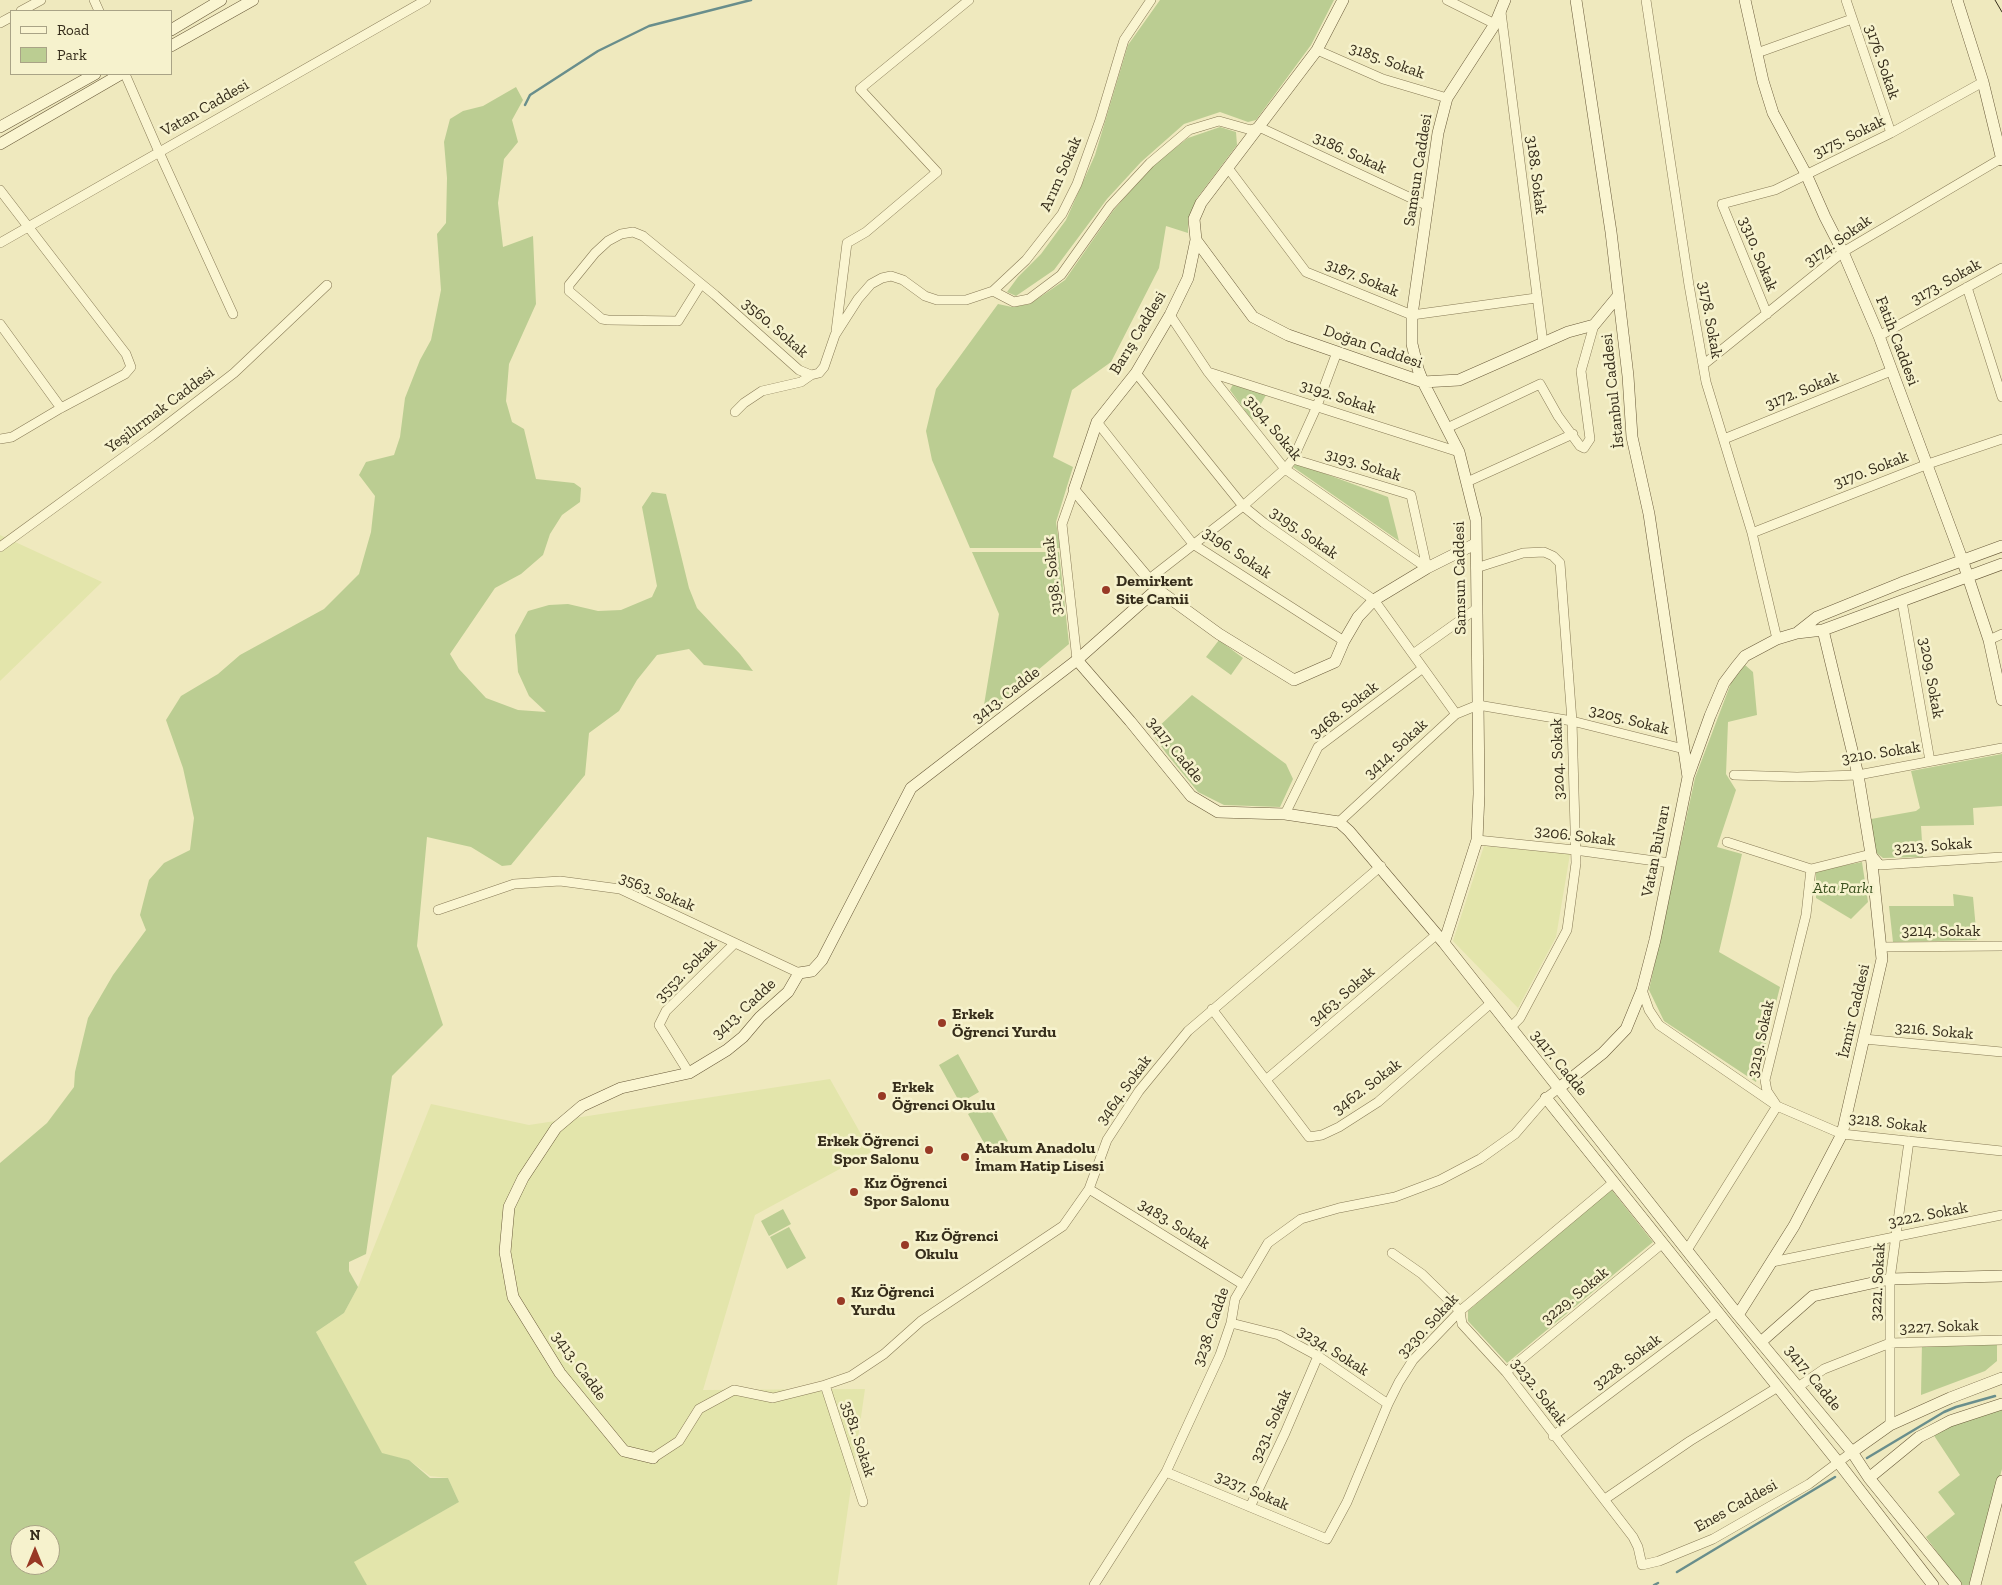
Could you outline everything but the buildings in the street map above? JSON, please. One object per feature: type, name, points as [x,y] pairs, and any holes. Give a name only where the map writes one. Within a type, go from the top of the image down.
[{"type":"street","points":[[23,10],[41,0]]},
{"type":"street","points":[[172,29],[221,0]]},
{"type":"street","points":[[172,45],[253,0]]},
{"type":"street","name":"Vatan Caddesi","points":[[0,243],[426,0]]},
{"type":"street","points":[[811,375],[819,373],[824,367],[835,335],[847,243],[866,232],[937,172],[860,89],[969,0]]},
{"type":"street","name":"Arım Sokak","points":[[835,335],[858,299],[871,284],[882,278],[891,276],[903,280],[925,296],[937,300],[966,300],[993,291],[1026,260],[1062,214],[1077,184],[1100,120],[1124,40],[1151,0]]},
{"type":"street","name":"Barış Caddesi","points":[[1074,490],[1097,422],[1136,373],[1170,316],[1188,278],[1196,240],[1194,219],[1201,203],[1317,50],[1343,0]]},
{"type":"street","points":[[1447,0],[1495,24]]},
{"type":"street","name":"İstanbul Caddesi","points":[[1576,0],[1608,204],[1632,437],[1649,514],[1688,777]]},
{"type":"street","name":"3178. Sokak","points":[[1646,0],[1689,285],[1706,382],[1752,533],[1777,639]]},
{"type":"street","name":"Fatih Caddesi","points":[[1745,0],[1773,113],[1806,174],[1843,252],[1879,336],[1968,576],[1989,640],[2002,700]]},
{"type":"street","name":"3176. Sokak","points":[[1846,0],[1890,133]]},
{"type":"street","points":[[1957,0],[1982,82],[2002,159]]},
{"type":"street","name":"Samsun Caddesi","points":[[1440,939],[1477,840],[1479,794],[1476,520],[1459,452],[1422,382],[1412,344],[1412,315],[1438,133],[1447,98],[1495,24],[1503,6]]},
{"type":"street","name":"3188. Sokak","points":[[1503,6],[1536,298],[1543,343]]},
{"type":"street","points":[[1757,53],[1852,19]]},
{"type":"street","name":"3185. Sokak","points":[[1317,50],[1383,79],[1447,98]]},
{"type":"street","points":[[0,127],[93,75]]},
{"type":"street","points":[[0,144],[119,75]]},
{"type":"street","points":[[125,75],[233,314]]},
{"type":"street","name":"3175. Sokak","points":[[1722,204],[1775,190],[1890,133],[1982,82]]},
{"type":"street","points":[[993,291],[1014,302],[1029,299],[1060,275],[1110,206],[1150,163],[1189,130],[1219,121],[1251,130],[1259,127]]},
{"type":"street","points":[[1241,127],[1244,147]]},
{"type":"street","name":"3186. Sokak","points":[[1259,127],[1428,206]]},
{"type":"street","name":"3174. Sokak","points":[[1703,366],[1843,252],[2002,159]]},
{"type":"street","name":"3187. Sokak","points":[[1228,168],[1306,272],[1412,315],[1536,298]]},
{"type":"street","points":[[0,190],[126,354],[131,367],[126,374],[61,408],[12,437],[0,439]]},
{"type":"street","name":"3310. Sokak","points":[[1722,204],[1766,314]]},
{"type":"street","name":"3560. Sokak","points":[[701,284],[678,321],[608,320],[602,318],[569,291],[569,285],[595,253],[608,241],[621,234],[633,232],[653,243],[701,284],[799,370],[811,375]]},
{"type":"street","name":"Doğan Caddesi","points":[[1196,240],[1253,317],[1288,335],[1422,382],[1459,380],[1568,332],[1594,325]]},
{"type":"street","name":"3173. Sokak","points":[[1879,336],[2002,268]]},
{"type":"street","name":"Yeşilırmak Caddesi","points":[[0,547],[151,437],[234,373],[327,285]]},
{"type":"street","points":[[1967,287],[2002,397]]},
{"type":"street","points":[[1447,428],[1540,384],[1558,416],[1580,446],[1584,448],[1588,445],[1590,439],[1580,371],[1594,325],[1618,296]]},
{"type":"street","name":"3194. Sokak","points":[[1170,316],[1208,372],[1285,469],[1427,568]]},
{"type":"street","points":[[0,324],[61,408]]},
{"type":"street","points":[[1148,580],[1244,506],[1285,469],[1293,459],[1317,406],[1337,352]]},
{"type":"street","name":"3172. Sokak","points":[[1724,439],[1891,371]]},
{"type":"street","name":"3192. Sokak","points":[[1208,372],[1459,452]]},
{"type":"street","name":"3195. Sokak","points":[[1136,373],[1244,506],[1264,523],[1374,600],[1456,714]]},
{"type":"street","name":"3560. Sokak","points":[[735,412],[744,403],[762,391],[801,382],[811,375]]},
{"type":"street","name":"3196. Sokak","points":[[1097,422],[1193,544],[1344,641]]},
{"type":"street","points":[[1467,482],[1573,434]]},
{"type":"street","name":"3170. Sokak","points":[[1752,533],[1928,464],[2002,439]]},
{"type":"street","name":"3193. Sokak","points":[[1293,459],[1411,495],[1427,568]]},
{"type":"street","points":[[1074,490],[1157,589],[1219,634],[1294,680],[1335,662],[1344,641],[1358,618],[1374,600],[1427,568],[1475,544]]},
{"type":"street","name":"3198. Sokak","points":[[1074,490],[1062,524],[1077,660]]},
{"type":"street","name":"Vatan Bulvarı","points":[[1797,633],[1816,618],[1962,559],[2002,546]]},
{"type":"street","name":"3204. Sokak","points":[[1476,568],[1523,553],[1544,552],[1553,556],[1560,563],[1572,722],[1576,863],[1567,930],[1520,1018],[1510,1028]]},
{"type":"street","name":"Vatan Bulvarı","points":[[1559,1088],[1603,1053],[1626,1029],[1642,990],[1655,940],[1688,777],[1724,683],[1745,656],[1777,639],[1797,633],[1823,630],[2002,564]]},
{"type":"street","name":"3413. Cadde","points":[[653,1458],[624,1450],[560,1373],[513,1297],[505,1252],[509,1207],[523,1178],[556,1128],[582,1106],[621,1088],[689,1073],[727,1050],[743,1037],[788,992],[799,973],[812,971],[822,960],[911,788],[1077,660],[1157,589]]},
{"type":"street","name":"3209. Sokak","points":[[1902,601],[1930,761]]},
{"type":"street","points":[[1413,654],[1476,609]]},
{"type":"street","name":"İzmir Caddesi","points":[[1738,1315],[1794,1226],[1842,1134],[1882,959],[1871,854],[1858,775],[1823,630]]},
{"type":"street","points":[[1989,640],[2002,634]]},
{"type":"street","name":"3417. Cadde","points":[[1077,660],[1191,796],[1218,812],[1285,814],[1339,822],[1381,866],[1738,1315],[1762,1341],[1852,1452],[1869,1478],[1956,1585]]},
{"type":"street","name":"3468. Sokak","points":[[1285,814],[1318,747],[1422,668]]},
{"type":"street","name":"3205. Sokak","points":[[1478,705],[1572,722],[1684,749]]},
{"type":"street","name":"3414. Sokak","points":[[1339,822],[1456,714],[1478,705]]},
{"type":"street","name":"3210. Sokak","points":[[1734,775],[1798,777],[1858,775],[2002,748]]},
{"type":"street","name":"3206. Sokak","points":[[1477,840],[1575,850],[1670,864]]},
{"type":"street","points":[[1727,842],[1811,869]]},
{"type":"street","name":"3213. Sokak","points":[[1811,869],[1871,854],[1880,865],[2002,857]]},
{"type":"street","name":"3464. Sokak","points":[[653,1458],[679,1440],[699,1409],[734,1390],[773,1398],[825,1385],[851,1376],[884,1354],[921,1321],[1063,1226],[1089,1189],[1107,1140],[1139,1091],[1188,1031],[1381,866]]},
{"type":"street","name":"3219. Sokak","points":[[1777,1106],[1767,1091],[1765,1080],[1806,915],[1811,869]]},
{"type":"street","name":"3563. Sokak","points":[[438,910],[514,884],[560,881],[620,889],[799,973]]},
{"type":"street","name":"3463. Sokak","points":[[1267,1080],[1440,939]]},
{"type":"street","name":"3552. Sokak","points":[[689,1073],[658,1024],[666,1011],[736,943]]},
{"type":"street","name":"3214. Sokak","points":[[1880,947],[2002,946]]},
{"type":"street","name":"3218. Sokak","points":[[1642,990],[1649,1010],[1658,1024],[1777,1106],[1842,1134],[2002,1151]]},
{"type":"street","name":"3462. Sokak","points":[[1212,1009],[1310,1137],[1322,1135],[1339,1127],[1378,1102],[1491,1003]]},
{"type":"street","name":"3216. Sokak","points":[[1864,1039],[2002,1052]]},
{"type":"street","name":"3238. Cadde","points":[[1094,1585],[1166,1472],[1220,1355],[1231,1323],[1235,1299],[1242,1284],[1268,1243],[1301,1219],[1339,1208],[1395,1197],[1440,1180],[1480,1159],[1515,1134],[1546,1098],[1559,1088]]},
{"type":"street","name":"3417. Cadde","points":[[1546,1098],[1858,1487],[1932,1585]]},
{"type":"street","points":[[1686,1250],[1777,1106]]},
{"type":"street","name":"3221. Sokak","points":[[1890,1425],[1890,1280],[1909,1141]]},
{"type":"street","name":"3230. Sokak","points":[[1327,1539],[1347,1502],[1388,1404],[1413,1360],[1460,1311],[1614,1182]]},
{"type":"street","name":"3483. Sokak","points":[[1089,1189],[1242,1284]]},
{"type":"street","name":"3222. Sokak","points":[[1772,1262],[2002,1215]]},
{"type":"street","name":"3229. Sokak","points":[[1506,1372],[1663,1243]]},
{"type":"street","name":"3232. Sokak","points":[[1392,1253],[1422,1274],[1460,1311],[1462,1324],[1506,1372],[1633,1538],[1638,1547],[1642,1565]]},
{"type":"street","points":[[1762,1341],[1813,1296],[1890,1280],[2002,1276]]},
{"type":"street","name":"3228. Sokak","points":[[1554,1436],[1718,1312]]},
{"type":"street","name":"3234. Sokak","points":[[1231,1323],[1279,1335],[1318,1356],[1388,1404]]},
{"type":"street","name":"3227. Sokak","points":[[1798,1387],[1824,1369],[1890,1343],[2002,1340]]},
{"type":"street","name":"3231. Sokak","points":[[1250,1507],[1285,1434],[1318,1356]]},
{"type":"street","points":[[1852,1452],[1890,1425],[1950,1398],[2002,1378]]},
{"type":"street","name":"3581. Sokak","points":[[825,1385],[862,1502]]},
{"type":"street","points":[[1605,1499],[1690,1441],[1778,1387]]},
{"type":"street","points":[[1858,1487],[1919,1438],[1931,1431],[1950,1421],[2002,1404]]},
{"type":"street","name":"Enes Caddesi","points":[[1642,1565],[1659,1561],[1714,1539],[1809,1484],[1852,1452]]},
{"type":"street","name":"3237. Sokak","points":[[1166,1472],[1327,1539]]},
{"type":"street","points":[[1975,1585],[2002,1481]]},
{"type":"green space","points":[[1160,0],[1334,0],[1311,45],[1256,120],[1248,122],[1220,112],[1184,124],[1141,162],[1107,199],[1054,270],[1016,296],[1007,292],[1018,277],[1041,254],[1066,220],[1095,155],[1128,45]]},
{"type":"green space","points":[[516,87],[523,100],[512,120],[518,142],[504,159],[498,203],[503,247],[533,236],[536,304],[509,364],[506,401],[512,422],[524,429],[536,479],[574,483],[581,488],[580,502],[562,515],[550,534],[543,555],[521,574],[495,588],[450,654],[459,669],[486,698],[518,710],[546,712],[529,696],[518,672],[515,635],[528,611],[549,605],[568,604],[598,611],[621,610],[652,597],[657,586],[642,507],[652,492],[666,494],[689,588],[697,608],[740,654],[753,671],[704,665],[689,649],[657,655],[637,680],[619,711],[589,733],[585,775],[511,865],[502,866],[471,847],[427,837],[417,946],[443,1025],[392,1076],[366,1254],[349,1262],[349,1271],[358,1287],[344,1313],[316,1332],[382,1453],[409,1460],[430,1478],[448,1478],[459,1502],[354,1562],[367,1585],[0,1585],[0,1163],[47,1123],[74,1087],[75,1072],[88,1018],[113,975],[146,930],[140,915],[149,880],[164,863],[190,850],[194,818],[183,768],[166,720],[181,696],[218,674],[240,655],[324,609],[359,574],[371,532],[375,496],[359,475],[366,462],[394,455],[400,437],[405,398],[420,360],[431,340],[441,290],[437,234],[446,223],[447,178],[444,142],[450,119],[463,111],[483,106]]},
{"type":"green space","points":[[1220,127],[1236,132],[1237,145],[1197,198],[1188,220],[1188,233],[1166,226],[1159,268],[1111,362],[1072,390],[1053,457],[1073,467],[1056,522],[1060,548],[970,548],[932,460],[926,431],[936,389],[998,304],[1012,307],[1030,304],[1065,280],[1113,211],[1152,166],[1188,138]]},
{"type":"green space","points":[[1233,384],[1266,395],[1252,420],[1230,390]]},
{"type":"green space","points":[[1296,463],[1388,497],[1399,541],[1293,467]]},
{"type":"green space","points":[[0,535],[102,582],[0,681]]},
{"type":"green space","points":[[972,552],[1059,552],[1069,644],[982,717],[999,614]]},
{"type":"green space","points":[[1219,640],[1243,658],[1231,675],[1206,657]]},
{"type":"green space","points":[[1745,665],[1753,672],[1757,715],[1728,722],[1726,774],[1736,790],[1717,847],[1742,854],[1719,952],[1780,987],[1756,1082],[1664,1021],[1649,990],[1695,778],[1731,683]]},
{"type":"green space","points":[[1192,695],[1286,764],[1293,779],[1280,807],[1224,805],[1198,792],[1166,753],[1152,733]]},
{"type":"green space","points":[[2002,754],[2002,806],[1973,808],[1974,825],[1921,826],[1923,857],[1883,858],[1875,852],[1871,819],[1916,811],[1920,808],[1911,771]]},
{"type":"green space","points":[[1484,846],[1570,854],[1556,937],[1518,1008],[1453,941]]},
{"type":"green space","name":"Ata Parkı","points":[[1862,862],[1868,902],[1851,919],[1816,898],[1816,871]]},
{"type":"green space","points":[[1953,894],[1973,897],[1977,940],[1893,942],[1889,906],[1954,906]]},
{"type":"green space","points":[[958,1054],[979,1092],[960,1103],[939,1065]]},
{"type":"green space","points":[[830,1079],[871,1152],[755,1215],[703,1390],[865,1389],[837,1585],[367,1585],[353,1562],[459,1502],[448,1478],[430,1476],[409,1460],[382,1454],[316,1332],[344,1313],[358,1287],[431,1104],[529,1125]]},
{"type":"green space","points":[[987,1103],[1008,1141],[989,1152],[968,1114]]},
{"type":"green space","points":[[1611,1189],[1653,1242],[1507,1363],[1468,1321],[1468,1311]]},
{"type":"green space","points":[[783,1209],[791,1224],[769,1236],[761,1221]]},
{"type":"green space","points":[[789,1227],[806,1258],[787,1269],[770,1237]]},
{"type":"green space","points":[[1922,1342],[1997,1345],[1997,1361],[1985,1371],[1921,1395]]},
{"type":"green space","points":[[2002,1407],[2002,1469],[1970,1585],[1961,1585],[1926,1537],[1955,1514],[1938,1492],[1960,1475],[1931,1431]]},
{"type":"waterway","points":[[525,105],[530,95],[598,51],[649,26],[751,0]]},
{"type":"waterway","points":[[1867,1458],[1944,1412],[1995,1396]]},
{"type":"waterway","points":[[1677,1572],[1835,1477]]},
{"type":"waterway","points":[[1654,1585],[1658,1583]]},
{"type":"tram line","points":[[1995,0],[2002,12]]},
{"type":"place","name":"Demirkent Site Camii","points":[[1106,590]]},
{"type":"place","name":"Erkek Öğrenci Yurdu","points":[[942,1023]]},
{"type":"place","name":"Erkek Öğrenci Okulu","points":[[882,1096]]},
{"type":"place","name":"Erkek Öğrenci Spor Salonu","points":[[929,1150]]},
{"type":"place","name":"Atakum Anadolu İmam Hatip Lisesi","points":[[965,1157]]},
{"type":"place","name":"Kız Öğrenci Spor Salonu","points":[[854,1192]]},
{"type":"place","name":"Kız Öğrenci Okulu","points":[[905,1245]]},
{"type":"place","name":"Kız Öğrenci Yurdu","points":[[841,1301]]}]
